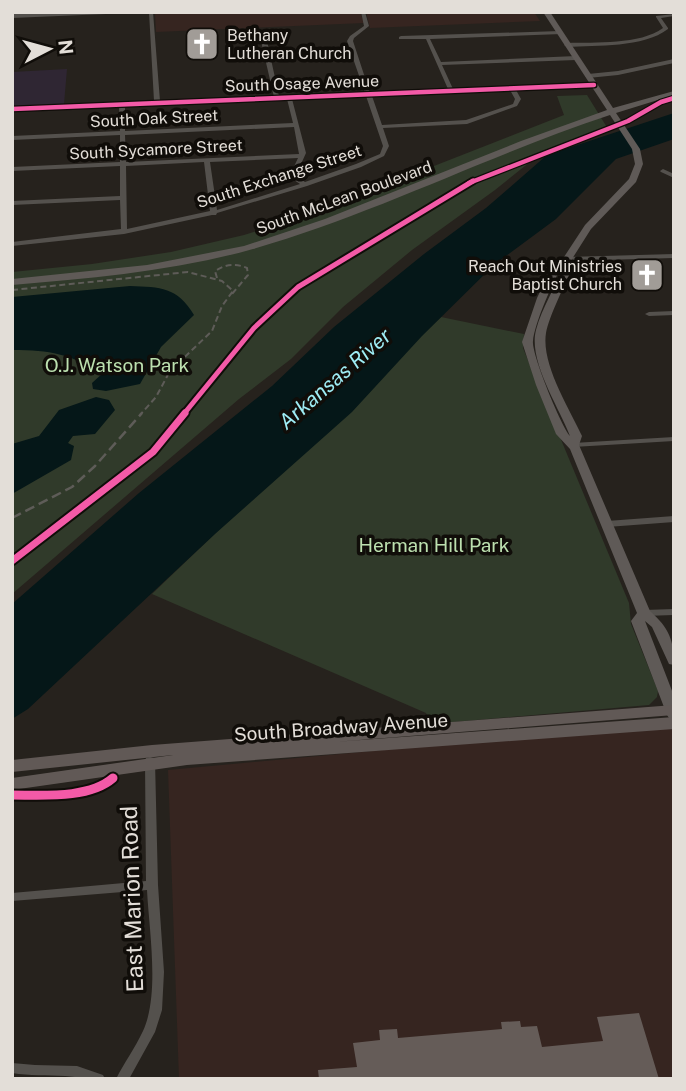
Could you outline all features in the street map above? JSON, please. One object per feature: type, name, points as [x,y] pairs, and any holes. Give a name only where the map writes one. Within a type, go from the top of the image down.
[{"type":"main road","points":[[546,12],[636,149],[639,164],[633,180],[594,220],[567,259],[568,266],[539,342],[543,360],[576,436],[573,445],[644,613],[658,625],[674,661]]},
{"type":"main road","name":"South McLean Boulevard","points":[[12,282],[96,276],[194,260],[277,239],[611,111],[674,93]]},
{"type":"main road","points":[[644,613],[638,621],[673,715]]},
{"type":"main road","name":"South Broadway Avenue","points":[[12,766],[536,731],[673,715]]},
{"type":"main road","name":"South Broadway Avenue","points":[[12,784],[151,757]]},
{"type":"street","points":[[12,16],[106,12]]},
{"type":"street","points":[[150,12],[157,103]]},
{"type":"street","points":[[363,12],[368,26],[350,40],[379,127],[476,120],[515,105],[518,99],[512,88]]},
{"type":"street","points":[[567,45],[617,42],[659,34],[666,28],[658,17],[674,15]]},
{"type":"street","points":[[401,38],[560,33]]},
{"type":"street","points":[[428,39],[451,91]]},
{"type":"street","points":[[264,41],[277,98]]},
{"type":"street","points":[[439,64],[576,58]]},
{"type":"street","points":[[588,76],[618,73],[674,61]]},
{"type":"street","name":"South Osage Avenue","points":[[12,109],[594,85]]},
{"type":"street","points":[[289,97],[302,156],[294,173],[296,179],[305,185]]},
{"type":"street","points":[[122,104],[124,232]]},
{"type":"street","name":"South Oak Street","points":[[12,138],[296,125]]},
{"type":"street","name":"South Exchange Street","points":[[12,244],[124,232],[214,214],[305,185],[379,157],[385,152],[379,127]]},
{"type":"street","name":"South Sycamore Street","points":[[12,169],[302,156]]},
{"type":"street","points":[[208,161],[214,214]]},
{"type":"street","points":[[674,166],[663,171],[674,177]]},
{"type":"street","points":[[12,203],[124,198]]},
{"type":"street","points":[[567,259],[674,256]]},
{"type":"street","points":[[649,314],[674,313]]},
{"type":"street","points":[[573,445],[674,439]]},
{"type":"street","points":[[607,523],[674,519]]},
{"type":"street","points":[[644,613],[674,612]]},
{"type":"street","name":"East Marion Road","points":[[122,1079],[149,1032],[156,1010],[158,972],[152,885],[151,757]]},
{"type":"street","points":[[12,897],[152,885]]},
{"type":"street","points":[[12,1068],[31,1071],[82,1070],[95,1078]]},
{"type":"shaded area","points":[[360,12],[364,23],[156,32],[155,14]]},
{"type":"shaded area","points":[[366,12],[534,12],[540,21],[370,28]]},
{"type":"shaded area","points":[[67,69],[64,104],[12,107],[12,72]]},
{"type":"shaded area","points":[[674,723],[674,1079],[179,1079],[168,770]]},
{"type":"green space","name":"O.J. Watson Park","points":[[587,95],[608,129],[545,150],[412,250],[343,307],[291,359],[239,399],[12,594],[12,272],[171,252],[244,235],[319,211],[564,115],[557,96]]},
{"type":"green space","name":"Herman Hill Park","points":[[441,317],[524,334],[523,348],[629,603],[631,624],[658,691],[657,697],[649,705],[431,724],[426,713],[152,594]]},
{"type":"water","name":"Arkansas River","points":[[674,113],[674,139],[616,159],[556,219],[495,264],[422,336],[352,412],[215,534],[28,709],[12,719],[12,604],[139,493],[272,386],[334,327],[486,208],[547,155]]},
{"type":"water","points":[[130,286],[167,290],[181,299],[194,315],[161,347],[140,384],[106,391],[93,389],[92,383],[103,373],[91,367],[59,354],[12,350],[12,297]]},
{"type":"water","points":[[96,397],[109,400],[115,410],[95,434],[73,436],[68,443],[74,446],[71,460],[12,494],[12,444],[39,436],[59,410]]},
{"type":"building","points":[[639,1013],[659,1079],[319,1079],[318,1070],[357,1067],[353,1043],[380,1040],[379,1030],[397,1029],[398,1038],[502,1029],[501,1022],[520,1021],[521,1027],[537,1026],[542,1047],[603,1041],[597,1017]]},
{"type":"railway","points":[[217,278],[215,271],[223,267],[235,265],[247,268],[248,275],[232,294]]},
{"type":"railway","points":[[12,290],[188,272],[222,281],[233,291],[222,306],[212,331],[170,371],[156,397],[140,415]]},
{"type":"railway","points":[[12,518],[72,487],[95,466],[142,413]]},
{"type":"cycle path","points":[[12,109],[594,85]]},
{"type":"cycle path","points":[[12,561],[153,452],[254,328],[298,287],[465,184],[628,121],[661,102],[674,98]]},
{"type":"cycle path","points":[[12,795],[82,790],[107,783],[113,778]]},
{"type":"place","name":"Bethany Lutheran Church","points":[[202,44]]},
{"type":"place","name":"Reach Out Ministries Baptist Church","points":[[647,275]]}]
